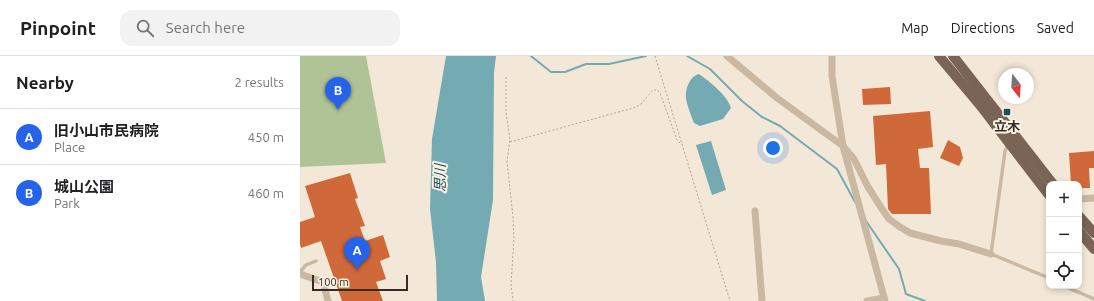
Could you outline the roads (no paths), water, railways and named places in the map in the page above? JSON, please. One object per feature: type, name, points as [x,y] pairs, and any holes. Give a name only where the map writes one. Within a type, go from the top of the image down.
[{"type":"main road","points":[[939,56],[1050,181]]},
{"type":"main road","points":[[957,58],[1046,190]]},
{"type":"main road","points":[[1080,217],[1094,233]]},
{"type":"main road","points":[[1082,235],[1094,249]]},
{"type":"street","points":[[727,56],[777,98],[843,146],[854,159],[868,187],[889,219],[910,232],[991,254]]},
{"type":"street","points":[[832,56],[832,76],[836,111],[843,146],[885,299],[867,301]]},
{"type":"street","points":[[949,68],[957,58]]},
{"type":"street","points":[[1082,199],[1094,198]]},
{"type":"street","points":[[754,211],[762,301]]},
{"type":"street","points":[[300,273],[324,282],[328,301]]},
{"type":"lane","points":[[1013,140],[1005,151],[991,254],[1046,277]]},
{"type":"lane","points":[[300,273],[306,265],[316,261]]},
{"type":"lane","points":[[1071,289],[1094,299]]},
{"type":"water","name":"思川","points":[[446,56],[496,56],[494,73],[493,200],[481,277],[485,301],[437,301],[436,262],[430,209],[432,139]]},
{"type":"water","points":[[699,74],[722,94],[731,108],[723,119],[700,126],[694,123],[686,98],[687,87],[693,77]]},
{"type":"water","points":[[711,141],[726,190],[712,195],[696,145]]},
{"type":"waterway","points":[[531,56],[551,72],[565,72],[586,64],[609,64],[646,56]]},
{"type":"waterway","points":[[687,56],[710,69],[742,101],[762,117],[780,126],[837,169],[855,202]]},
{"type":"waterway","points":[[866,221],[899,269],[906,294],[925,301]]},
{"type":"place","name":"城山公園","points":[[338,110]]},
{"type":"place","name":"立木","points":[[1007,112]]},
{"type":"place","name":"旧小山市民病院","points":[[357,270]]}]
